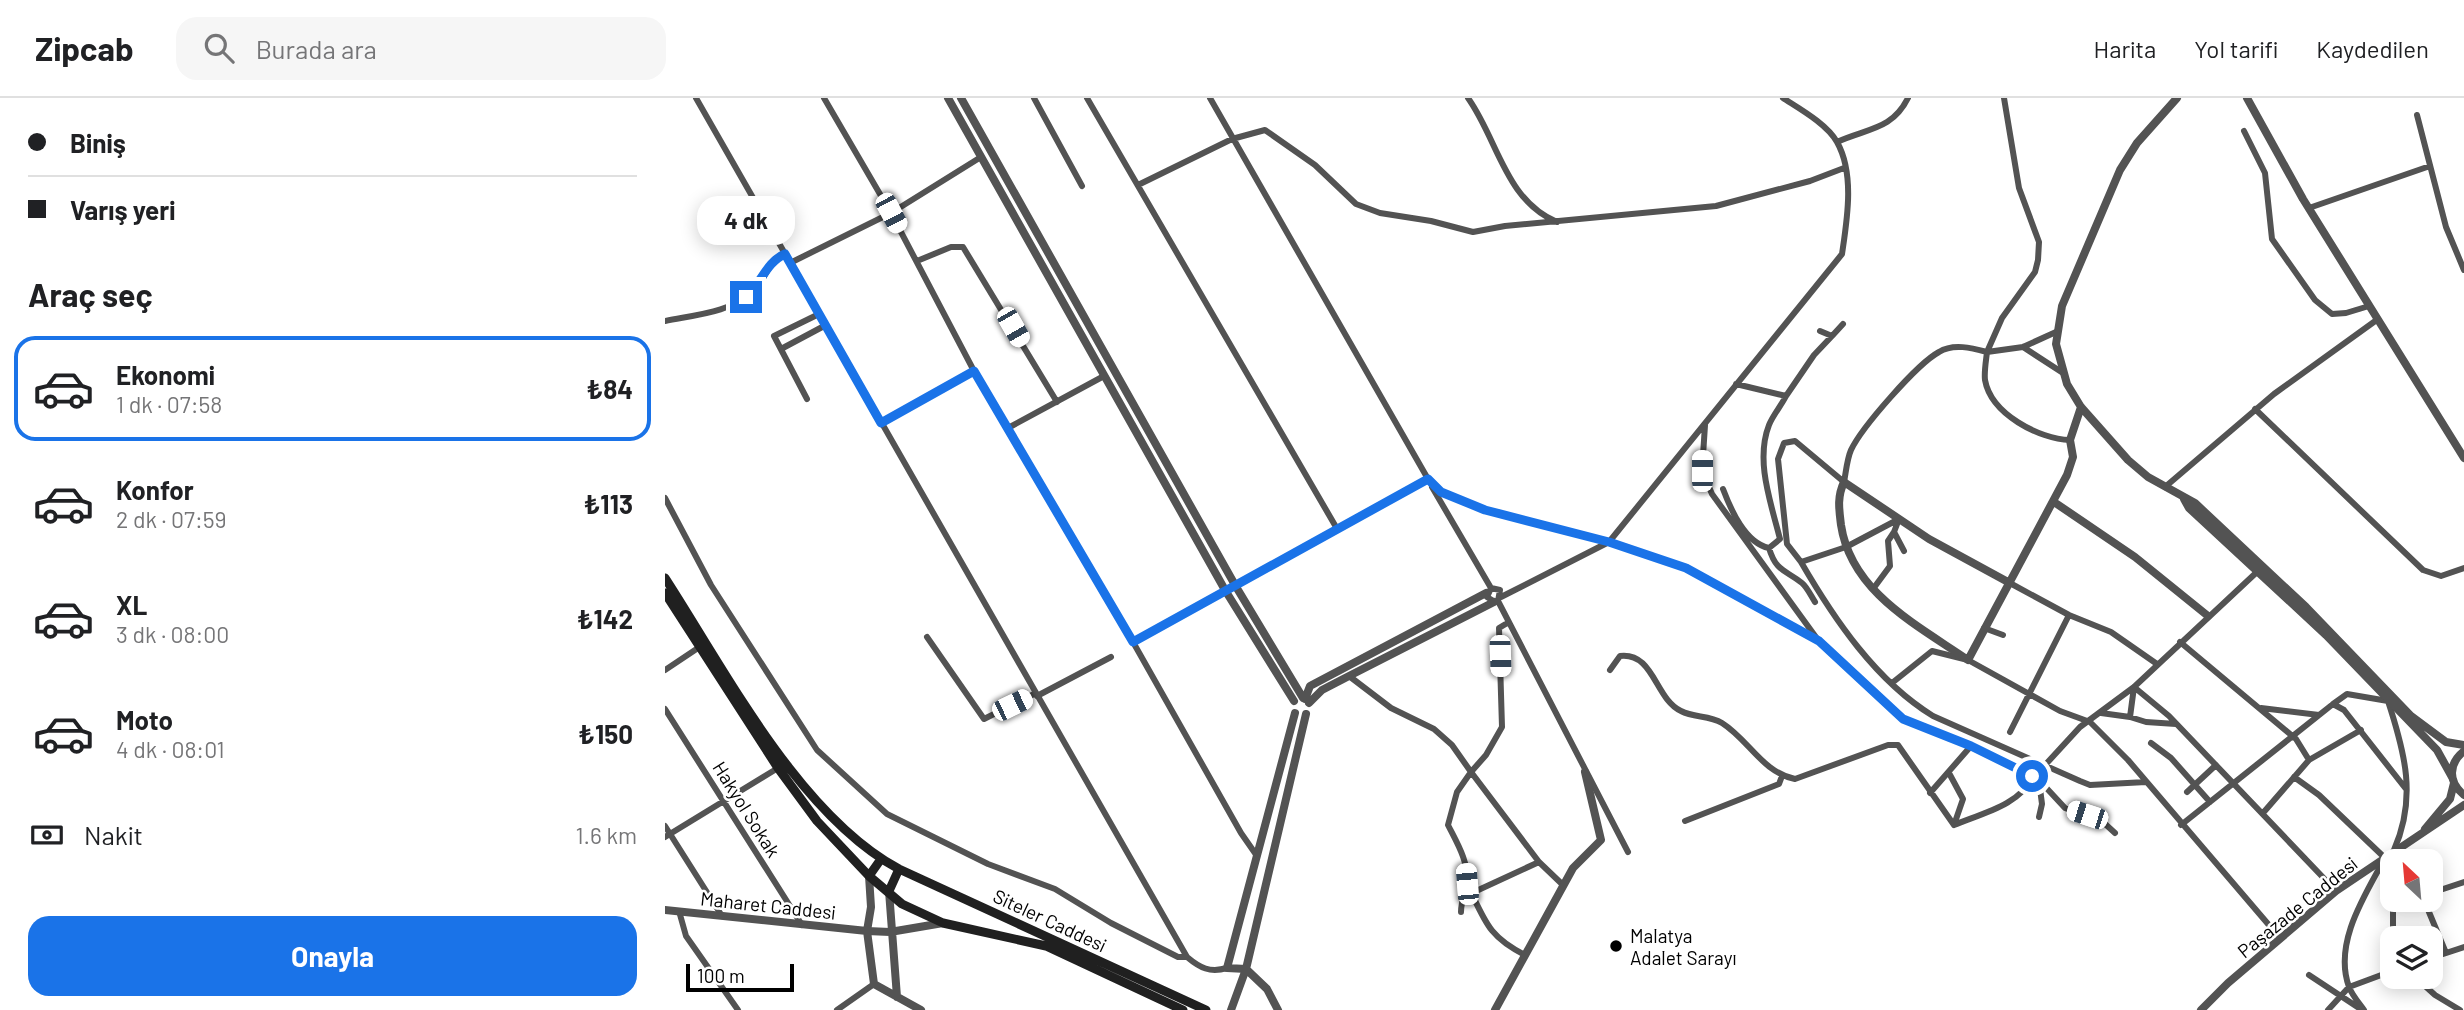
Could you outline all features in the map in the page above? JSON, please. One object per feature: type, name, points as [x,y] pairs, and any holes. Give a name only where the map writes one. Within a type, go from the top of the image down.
[{"type":"main road","points":[[665,578],[703,644]]},
{"type":"main road","points":[[665,593],[703,644]]},
{"type":"main road","name":"Siteler Caddesi","points":[[703,644],[778,768],[817,821],[869,876],[902,904],[943,923],[1046,946],[1183,1010]]},
{"type":"main road","name":"Siteler Caddesi","points":[[703,644],[778,753],[854,840],[899,869],[1206,1010]]},
{"type":"main road","points":[[869,876],[881,859]]},
{"type":"main road","points":[[889,891],[899,869]]},
{"type":"street","points":[[696,98],[1187,957],[1199,967],[1215,971],[1227,968],[1246,969],[1266,989],[1278,1010]]},
{"type":"street","points":[[824,98],[891,213],[974,371],[1241,833],[1258,857]]},
{"type":"street","points":[[948,98],[1225,590],[1303,700]]},
{"type":"street","points":[[961,98],[1235,585],[1303,700],[1306,714],[1246,969],[1231,1010]]},
{"type":"street","points":[[1034,98],[1083,186]]},
{"type":"street","points":[[1087,98],[1335,527]]},
{"type":"street","points":[[1210,98],[1428,479],[1488,590],[1488,600],[1497,600]]},
{"type":"street","points":[[1468,98],[1517,192],[1535,211],[1559,222]]},
{"type":"street","points":[[1303,700],[1609,542],[1842,254],[1849,200],[1837,142],[1823,127],[1783,98]]},
{"type":"street","points":[[1837,142],[1891,122],[1899,116],[1908,98]]},
{"type":"street","points":[[2004,98],[2019,188],[2039,242],[2038,260],[2035,272],[2002,318],[1987,352],[1985,380],[2001,409],[2053,440],[2070,440]]},
{"type":"street","points":[[2177,98],[2137,143],[2120,170],[2061,306],[2056,332],[2063,373],[2081,407],[2128,460],[2165,487],[2195,503],[2297,598],[2411,716],[2446,742],[2464,745]]},
{"type":"street","points":[[2248,98],[2309,208],[2464,458]]},
{"type":"street","points":[[2417,115],[2449,237],[2464,270]]},
{"type":"street","points":[[1138,185],[1232,139],[1265,130],[1315,164],[1356,204],[1380,213],[1431,221],[1473,232],[1505,226],[1716,206],[1810,181],[1844,168]]},
{"type":"street","points":[[2244,131],[2265,173],[2272,239],[2315,300],[2332,314],[2369,306]]},
{"type":"street","points":[[790,263],[891,213],[981,157]]},
{"type":"street","points":[[2309,208],[2430,166]]},
{"type":"street","points":[[917,261],[951,247],[963,247],[1057,402]]},
{"type":"street","points":[[665,321],[719,310],[746,297],[756,289],[777,257],[785,254]]},
{"type":"street","points":[[807,399],[775,337],[819,314]]},
{"type":"street","points":[[2165,487],[2255,409],[2378,319]]},
{"type":"street","points":[[1769,548],[1780,539],[1763,465],[1763,445],[1770,422],[1814,355],[1843,324]]},
{"type":"street","points":[[781,349],[826,325]]},
{"type":"street","points":[[1820,331],[1832,336]]},
{"type":"street","points":[[2056,332],[2023,347],[1987,352],[1968,346],[1940,351],[1908,380],[1868,425],[1850,451],[1838,499],[1846,548],[1864,580],[1901,615],[1968,660],[2060,711],[2090,722],[2146,782],[2280,938]]},
{"type":"street","points":[[2023,347],[2063,373]]},
{"type":"street","points":[[881,423],[974,371]]},
{"type":"street","points":[[1008,428],[1104,376]]},
{"type":"street","points":[[1736,384],[1786,397]]},
{"type":"street","points":[[1968,660],[2008,583],[2055,502],[2073,457],[2070,440],[2081,407]]},
{"type":"street","points":[[2255,409],[2423,570],[2441,576],[2464,568]]},
{"type":"street","points":[[1705,423],[1702,471],[1712,494],[1819,641],[1903,719],[1971,746],[2036,778],[2066,808],[2103,822],[2115,833]]},
{"type":"street","points":[[2146,782],[2090,785],[1933,716],[1914,704],[1873,666],[1787,544],[1778,459],[1784,443],[1795,441],[1844,482],[1899,519],[2008,583],[2069,615],[2111,632],[2157,664]]},
{"type":"street","points":[[1133,642],[1335,527],[1428,479]]},
{"type":"street","points":[[1428,479],[1441,492],[1485,510],[1609,542],[1686,568],[1819,641]]},
{"type":"street","points":[[1723,489],[1731,512],[1760,546],[1769,548]]},
{"type":"street","points":[[665,498],[711,585],[817,750],[887,814],[988,864],[1055,889],[1122,929],[1178,957],[1187,957]]},
{"type":"street","points":[[2184,499],[2189,508],[2326,635],[2437,750],[2464,795]]},
{"type":"street","points":[[2055,502],[2135,557],[2208,616]]},
{"type":"street","points":[[1873,589],[1890,566],[1888,541],[1899,519]]},
{"type":"street","points":[[1801,562],[1846,548],[1899,519]]},
{"type":"street","points":[[1894,531],[1904,551]]},
{"type":"street","points":[[1769,548],[1778,566],[1786,575],[1802,583],[1815,602]]},
{"type":"street","points":[[2046,764],[2080,727],[2134,687],[2258,571]]},
{"type":"street","points":[[1227,968],[1295,713],[1310,687],[1488,590],[1498,589],[1497,600],[1628,852]]},
{"type":"street","points":[[2010,732],[2069,615]]},
{"type":"street","points":[[1509,622],[1499,628],[1502,727],[1486,755],[1457,792],[1448,825],[1464,859],[1467,884],[1486,927],[1505,945],[1525,955]]},
{"type":"street","points":[[1984,628],[2003,635]]},
{"type":"street","points":[[927,638],[984,719],[1111,657]]},
{"type":"street","points":[[2180,642],[2303,747],[2309,760]]},
{"type":"street","points":[[665,670],[703,644]]},
{"type":"street","points":[[1892,683],[1932,651],[1968,660]]},
{"type":"street","points":[[1610,670],[1620,656],[1629,655],[1640,661],[1681,711],[1708,716],[1725,725],[1765,764],[1782,776],[1795,779],[1894,744],[1898,745],[1954,825]]},
{"type":"street","points":[[1349,676],[1391,708],[1434,729],[1452,745],[1539,862],[1563,885]]},
{"type":"street","points":[[2130,717],[2134,687]]},
{"type":"street","points":[[2134,687],[2176,724],[2336,891]]},
{"type":"street","points":[[2181,825],[2347,694],[2388,701]]},
{"type":"street","points":[[2388,701],[2401,744],[2406,789],[2405,822],[2394,849]]},
{"type":"street","points":[[2333,704],[2344,710],[2406,789]]},
{"type":"street","points":[[2259,708],[2319,715]]},
{"type":"street","name":"Hakyol Sokak","points":[[665,709],[802,925]]},
{"type":"street","points":[[1295,713],[1306,714]]},
{"type":"street","points":[[2101,713],[2130,717],[2146,723],[2176,724]]},
{"type":"street","points":[[2263,813],[2309,760],[2361,730]]},
{"type":"street","points":[[2151,743],[2171,758],[2210,802]]},
{"type":"street","points":[[1930,793],[1971,746]]},
{"type":"street","points":[[2418,836],[2443,809],[2453,780],[2454,763],[2464,751]]},
{"type":"street","points":[[2187,792],[2216,765]]},
{"type":"street","points":[[667,835],[778,768]]},
{"type":"street","points":[[1495,1010],[1579,858],[1601,840],[1585,772]]},
{"type":"street","points":[[1949,773],[1963,799],[1954,825]]},
{"type":"street","points":[[1685,821],[1779,784],[1782,776]]},
{"type":"street","points":[[2294,777],[2319,795],[2380,853]]},
{"type":"street","points":[[2036,778],[2042,804],[2039,817]]},
{"type":"street","points":[[1954,825],[2018,796],[2036,778]]},
{"type":"street","points":[[2418,836],[2464,805]]},
{"type":"street","points":[[665,827],[667,835],[722,916]]},
{"type":"street","name":"Paşazade Caddesi","points":[[2394,849],[2418,836]]},
{"type":"street","name":"Paşazade Caddesi","points":[[2201,1010],[2336,891],[2380,861]]},
{"type":"street","points":[[1461,898],[1539,862]]},
{"type":"street","points":[[2363,1010],[2349,987],[2345,959],[2346,941],[2380,869]]},
{"type":"street","points":[[869,876],[871,907],[867,931],[874,984]]},
{"type":"street","points":[[2443,889],[2464,882]]},
{"type":"street","points":[[1461,912],[1461,898],[1467,884]]},
{"type":"street","points":[[889,891],[897,997]]},
{"type":"street","name":"Maharet Caddesi","points":[[665,910],[867,931],[890,932],[943,923]]},
{"type":"street","points":[[679,911],[686,936],[738,1010]]},
{"type":"street","points":[[2429,912],[2446,953]]},
{"type":"street","points":[[2443,954],[2464,947]]},
{"type":"street","points":[[2309,975],[2337,997],[2363,1010]]},
{"type":"street","points":[[2327,1010],[2349,987],[2380,975]]},
{"type":"street","points":[[874,984],[921,1010]]},
{"type":"street","points":[[837,1010],[874,984]]},
{"type":"street","points":[[2428,989],[2460,1010]]},
{"type":"place","name":"Malatya Adalet Sarayı","points":[[1616,946]]},
{"type":"route","points":[[746,297],[756,289],[777,257],[785,254],[881,423],[974,371],[1133,642],[1335,527],[1428,479],[1441,492],[1485,510],[1609,542],[1686,568],[1819,641],[1903,719],[1971,746],[2032,776]]}]
